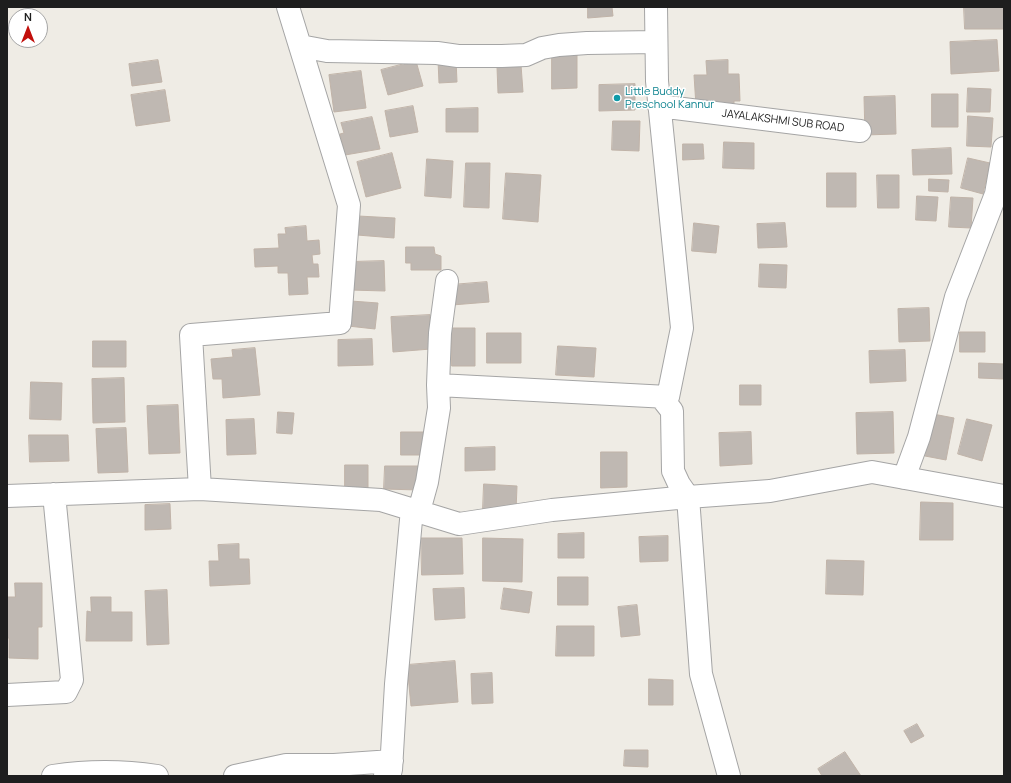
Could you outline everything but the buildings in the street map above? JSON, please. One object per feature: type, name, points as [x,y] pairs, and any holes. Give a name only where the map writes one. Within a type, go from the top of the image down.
[{"type":"street","points":[[200,489],[191,335],[340,323],[349,205],[288,7]]},
{"type":"street","points":[[438,385],[668,397],[682,328],[659,106],[657,81],[656,7]]},
{"type":"street","points":[[300,46],[326,51],[437,53],[458,56],[502,56],[526,54],[542,48],[566,44],[656,42]]},
{"type":"street","name":"JAYALAKSHMI SUB ROAD","points":[[659,106],[860,130]]},
{"type":"street","points":[[904,478],[919,437],[956,297],[1000,195],[1004,148]]},
{"type":"street","points":[[235,776],[286,765],[334,765],[388,768],[416,510],[427,482],[439,408],[438,385],[440,333],[447,281]]},
{"type":"street","points":[[661,396],[672,411],[673,471],[679,484],[688,497],[701,674],[729,776]]},
{"type":"street","points":[[7,496],[200,489],[381,500],[459,524],[552,510],[688,497],[770,492],[872,472],[1004,496]]},
{"type":"street","points":[[7,695],[66,692],[72,680],[54,494]]},
{"type":"street","points":[[53,776],[76,772],[144,774],[157,776]]},
{"type":"place","name":"Little Buddy Preschool Kannur","points":[[617,98]]}]
